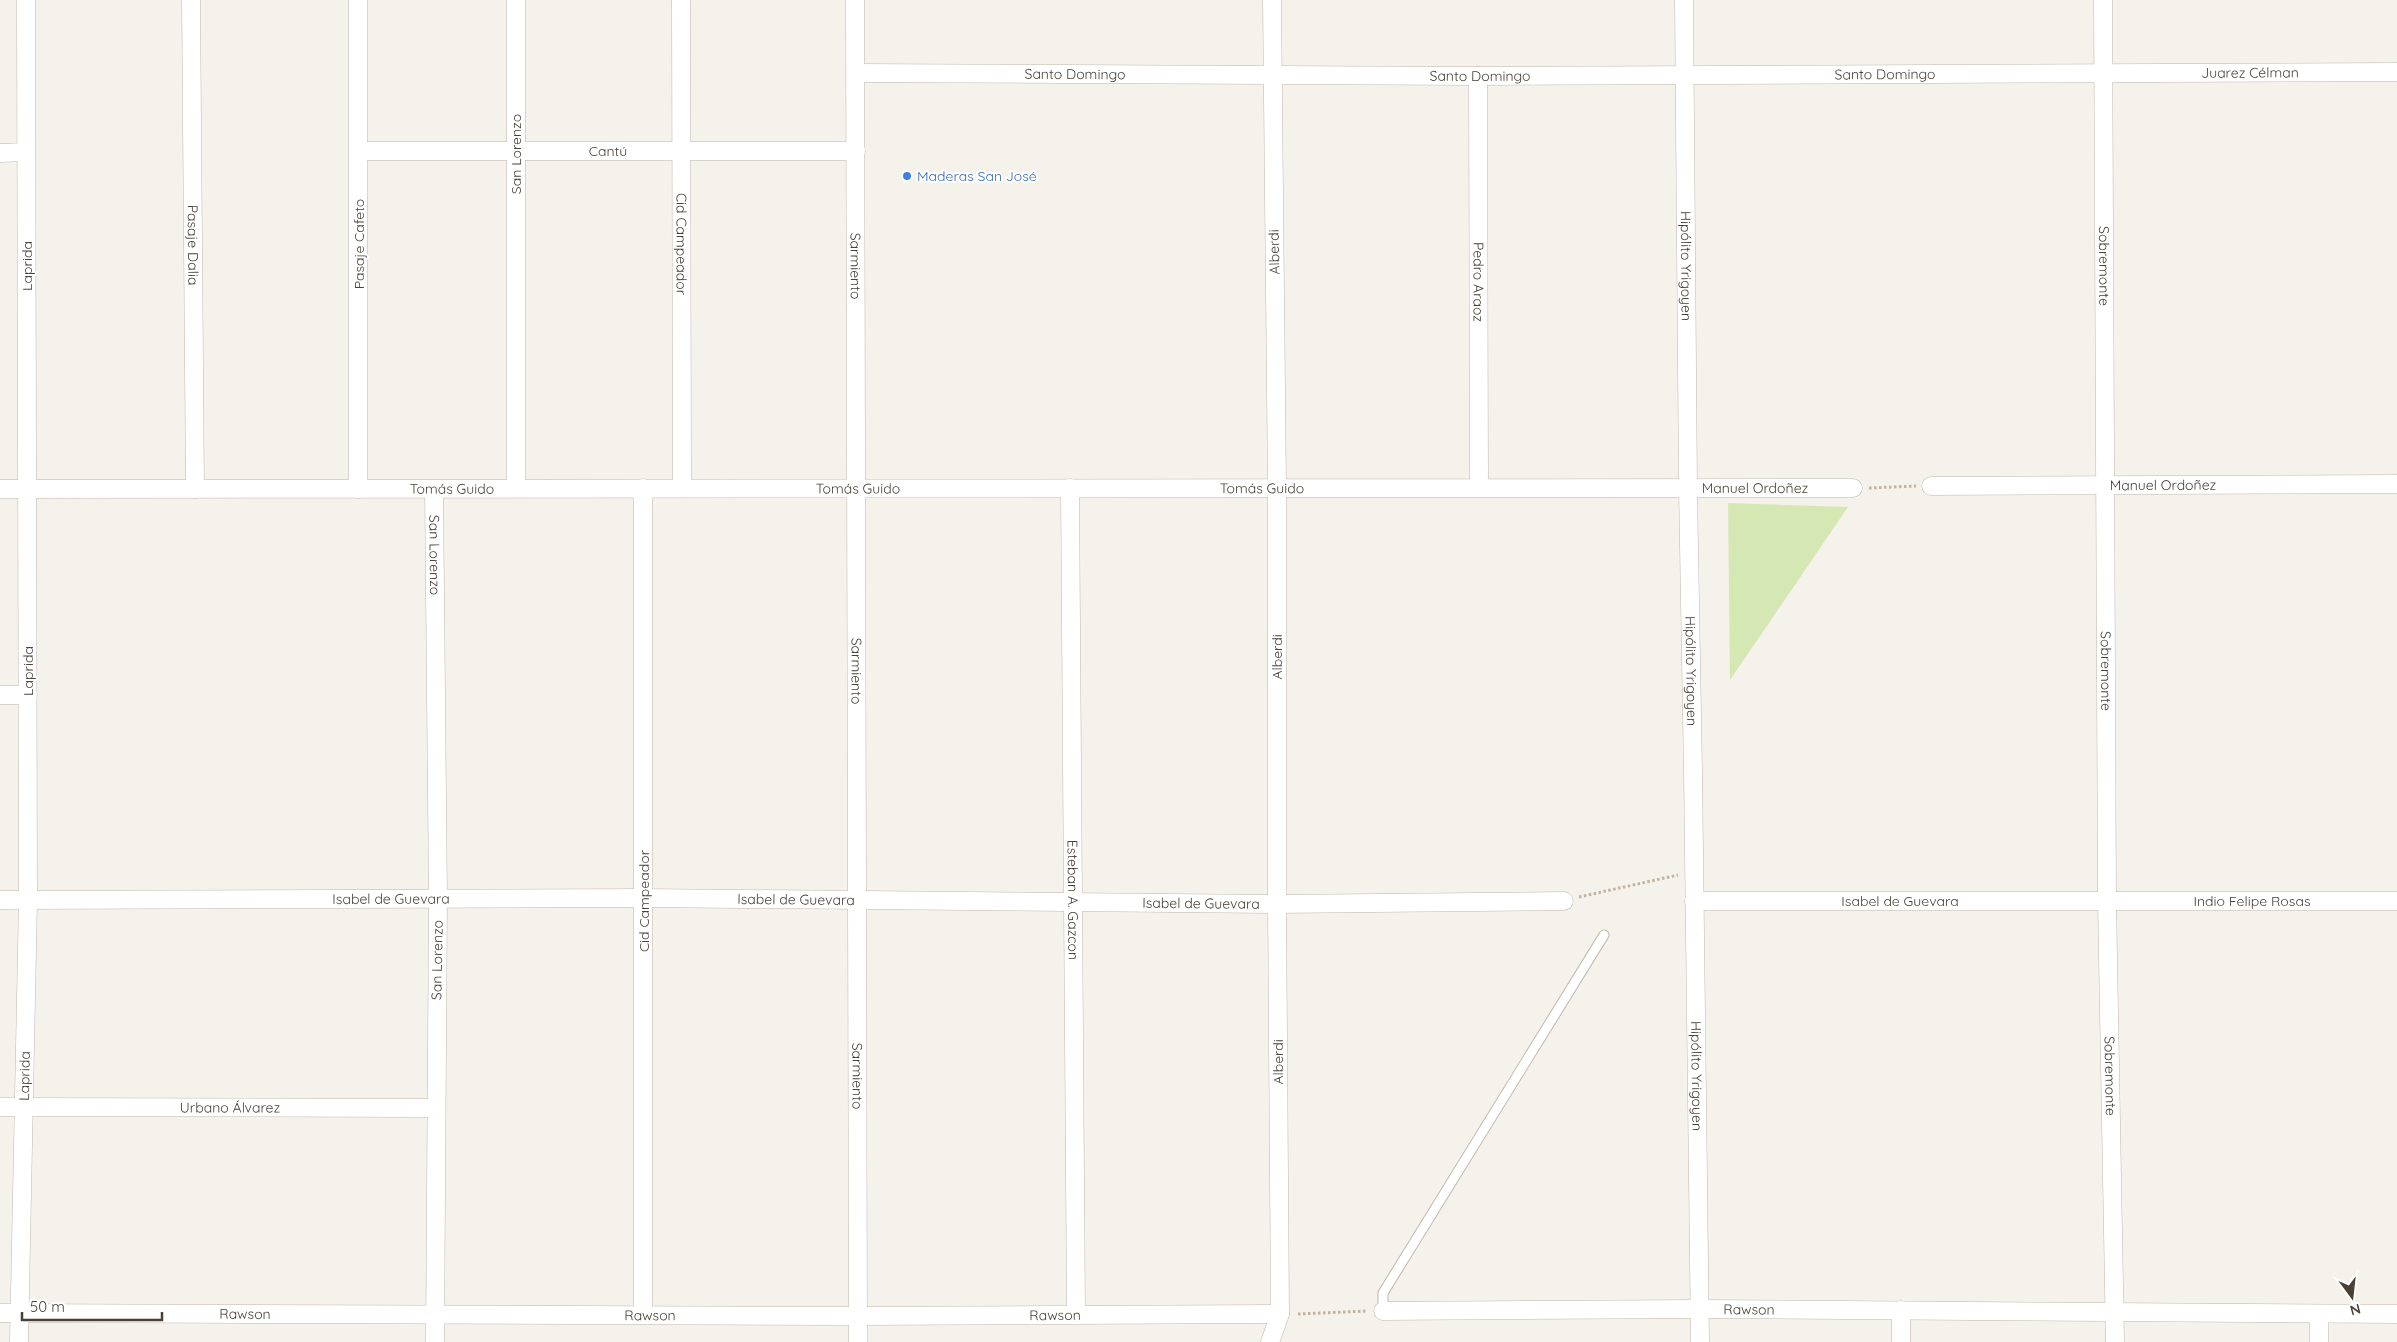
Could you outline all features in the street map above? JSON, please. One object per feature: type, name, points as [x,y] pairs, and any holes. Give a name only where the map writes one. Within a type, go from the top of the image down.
[{"type":"street","name":"Laprida","points":[[19,1342],[28,900],[26,0]]},
{"type":"street","name":"Pasaje Dalia","points":[[191,0],[195,489]]},
{"type":"street","name":"Pasaje Cafeto","points":[[358,0],[358,489]]},
{"type":"street","name":"San Lorenzo","points":[[516,0],[516,488]]},
{"type":"street","name":"Cid Campeador","points":[[681,0],[682,488]]},
{"type":"street","name":"Sarmiento","points":[[855,0],[858,1342]]},
{"type":"street","name":"Alberdi","points":[[1272,0],[1277,488],[1277,904],[1280,1314]]},
{"type":"street","name":"Hipólito Yrigoyen","points":[[1684,0],[1688,489],[1700,1342]]},
{"type":"street","name":"Sobremonte","points":[[2103,0],[2107,902],[2115,1342]]},
{"type":"street","name":"Juarez Célman","points":[[2104,74],[2397,72]]},
{"type":"street","name":"Santo Domingo","points":[[856,73],[1272,76],[2104,74]]},
{"type":"street","name":"Pedro Araoz","points":[[1478,76],[1479,487]]},
{"type":"street","name":"Cantú","points":[[359,152],[856,151]]},
{"type":"street","points":[[0,153],[26,152]]},
{"type":"street","name":"Manuel Ordoñez","points":[[1931,486],[2397,484]]},
{"type":"street","name":"Tomás Guido","points":[[0,489],[1479,487],[1688,489]]},
{"type":"street","name":"Cid Campeador","points":[[643,488],[643,1314]]},
{"type":"street","name":"Esteban A. Gazcon","points":[[1070,488],[1076,1314]]},
{"type":"street","name":"Manuel Ordoñez","points":[[1688,489],[1853,488]]},
{"type":"street","name":"San Lorenzo","points":[[434,489],[438,900],[435,1342]]},
{"type":"street","points":[[0,695],[28,695]]},
{"type":"street","name":"Isabel de Guevara","points":[[0,900],[644,898],[1277,904],[1564,901]]},
{"type":"street","name":"Indio Felipe Rosas","points":[[2107,902],[2397,901]]},
{"type":"street","name":"Isabel de Guevara","points":[[1694,902],[2107,902]]},
{"type":"street","name":"Urbano Álvarez","points":[[0,1107],[436,1108]]},
{"type":"street","name":"Rawson","points":[[1383,1311],[1700,1309],[2397,1314]]},
{"type":"street","points":[[1901,1310],[1902,1342]]},
{"type":"street","name":"Rawson","points":[[0,1313],[858,1316],[1280,1314]]},
{"type":"street","points":[[1270,1342],[1280,1314]]},
{"type":"street","points":[[2318,1314],[2318,1342]]},
{"type":"lane","points":[[1383,1311],[1383,1293],[1604,935]]},
{"type":"path","points":[[1853,488],[1931,486]]},
{"type":"path","points":[[1564,901],[1694,872]]},
{"type":"path","points":[[1280,1314],[1383,1311]]},
{"type":"green space","points":[[1728,503],[1848,507],[1730,680]]},
{"type":"place","name":"Maderas San José","points":[[907,176]]}]
